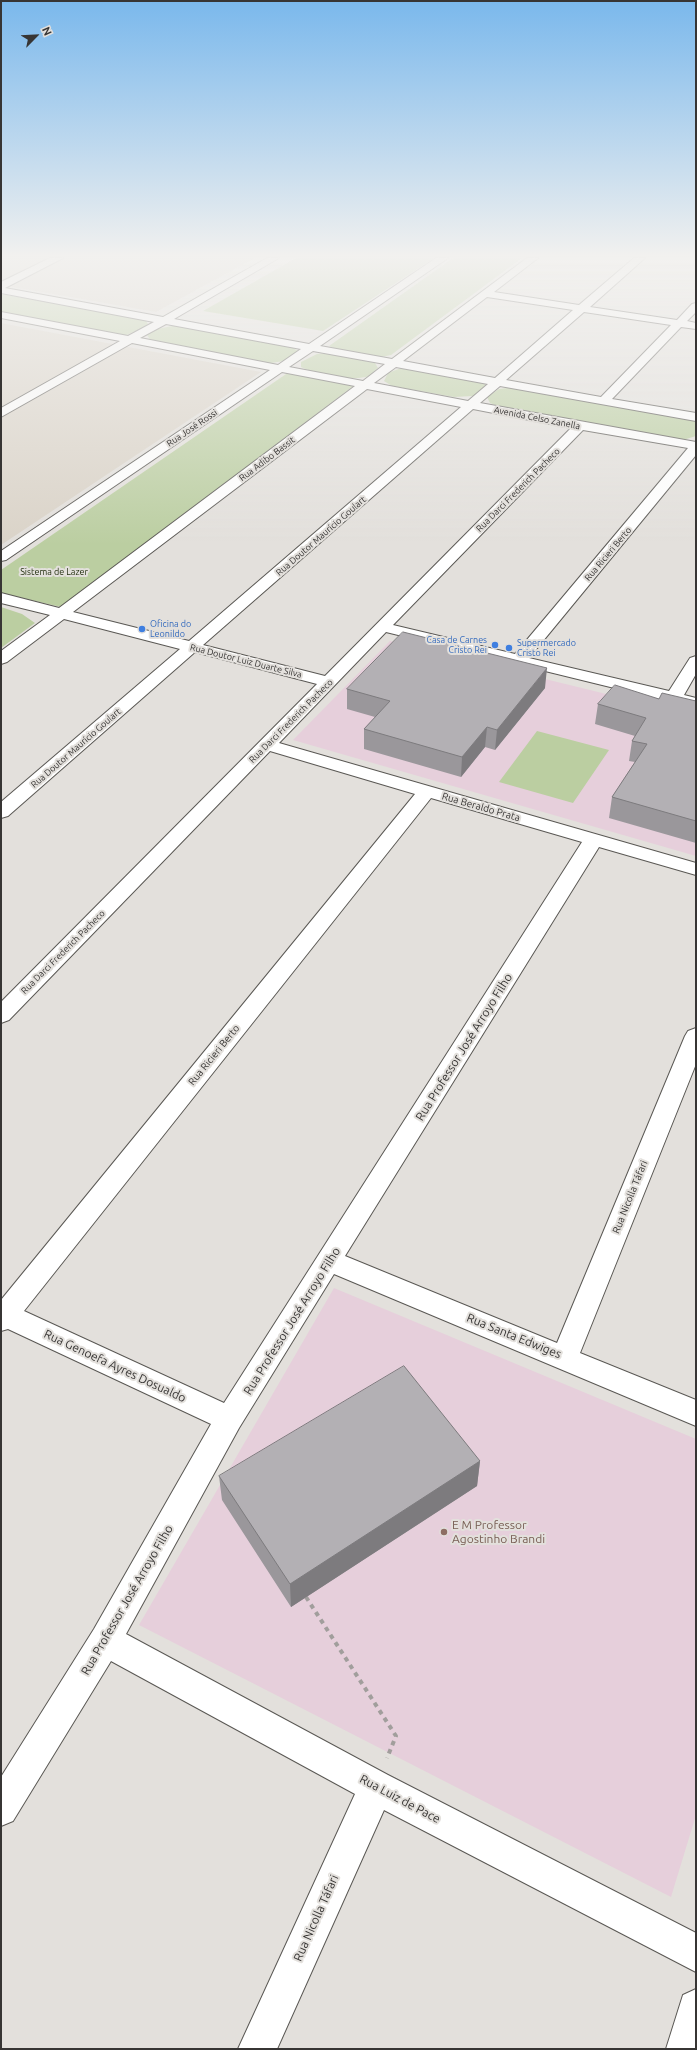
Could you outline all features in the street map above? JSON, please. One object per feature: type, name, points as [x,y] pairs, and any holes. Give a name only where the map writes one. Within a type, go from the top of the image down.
[{"type":"street","points":[[1,413],[105,354]]},
{"type":"street","name":"Avenida Celso Zanella","points":[[207,354],[696,447]]},
{"type":"street","name":"Rua José Rossi","points":[[1,557],[303,354]]},
{"type":"street","points":[[342,354],[696,417]]},
{"type":"street","name":"Rua Adibo Bassit","points":[[1,659],[406,354]]},
{"type":"street","name":"Rua Doutor Maurício Goulart","points":[[1,812],[531,354]]},
{"type":"street","points":[[603,401],[649,354]]},
{"type":"street","name":"Rua Darci Frederich Pacheco","points":[[1,1015],[580,426]]},
{"type":"street","name":"Rua Ricieri Berto","points":[[519,660],[696,447]]},
{"type":"street","name":"Rua Doutor Luiz Duarte Silva","points":[[1,598],[63,612],[329,682]]},
{"type":"street","points":[[383,627],[696,703]]},
{"type":"street","points":[[674,697],[696,661]]},
{"type":"street","name":"Rua Beraldo Prata","points":[[267,744],[696,869]]},
{"type":"street","name":"Rua Ricieri Berto","points":[[2,1316],[427,791]]},
{"type":"street","name":"Rua Professor José Arroyo Filho","points":[[1,1809],[106,1640],[229,1419],[330,1261],[594,839]]},
{"type":"street","name":"Rua Nicolla Táfari","points":[[565,1357],[696,1036]]},
{"type":"street","name":"Rua Santa Edwiges","points":[[330,1261],[565,1357],[696,1413]]},
{"type":"street","name":"Rua Genoefa Ayres Dosualdo","points":[[2,1316],[229,1419]]},
{"type":"street","name":"Rua Luiz de Pace","points":[[106,1640],[376,1786],[696,1953]]},
{"type":"street","name":"Rua Nicolla Táfari","points":[[257,2049],[376,1786]]},
{"type":"street","points":[[685,2049],[696,2008]]},
{"type":"path","points":[[306,1597],[396,1736],[376,1786]]},
{"type":"shaded area","points":[[1,354],[164,354],[261,372],[1,545]]},
{"type":"shaded area","points":[[390,641],[696,716],[696,856],[293,740]]},
{"type":"shaded area","name":"E M Professor Agostinho Brandi","points":[[334,1288],[696,1439],[696,1815],[671,1897],[139,1625]]},
{"type":"green space","points":[[220,354],[296,354],[284,361],[271,363]]},
{"type":"green space","points":[[317,354],[330,354],[375,363],[378,368],[369,376],[362,378],[345,378],[325,375],[301,367],[301,362]]},
{"type":"green space","points":[[354,354],[393,354],[376,357]]},
{"type":"green space","points":[[401,368],[477,380],[486,385],[484,390],[473,396],[454,397],[392,386],[384,381],[388,373]]},
{"type":"green space","name":"Sistema de Lazer","points":[[289,372],[356,384],[61,607],[1,593],[1,570]]},
{"type":"green space","points":[[515,387],[691,420],[696,422],[696,436],[680,441],[500,407],[490,403],[487,397],[499,389]]},
{"type":"green space","points":[[1,607],[22,614],[35,623],[1,648]]},
{"type":"green space","points":[[537,731],[609,750],[573,803],[499,782]]},
{"type":"building","points":[[403,632],[547,668],[497,730],[487,727],[462,757],[364,729],[390,701],[347,689]]},
{"type":"building","points":[[615,685],[659,699],[662,693],[696,701],[696,821],[612,797],[647,744],[632,741],[646,718],[598,704]]},
{"type":"building","points":[[404,1366],[480,1461],[290,1584],[219,1476]]},
{"type":"place","name":"Oficina do Leonildo","points":[[142,629]]},
{"type":"place","name":"Casa de Carnes Cristo Rei","points":[[495,645]]},
{"type":"place","name":"Supermercado Cristo Rei","points":[[509,648]]},
{"type":"place","name":"E M Professor Agostinho Brandi","points":[[444,1532]]}]
